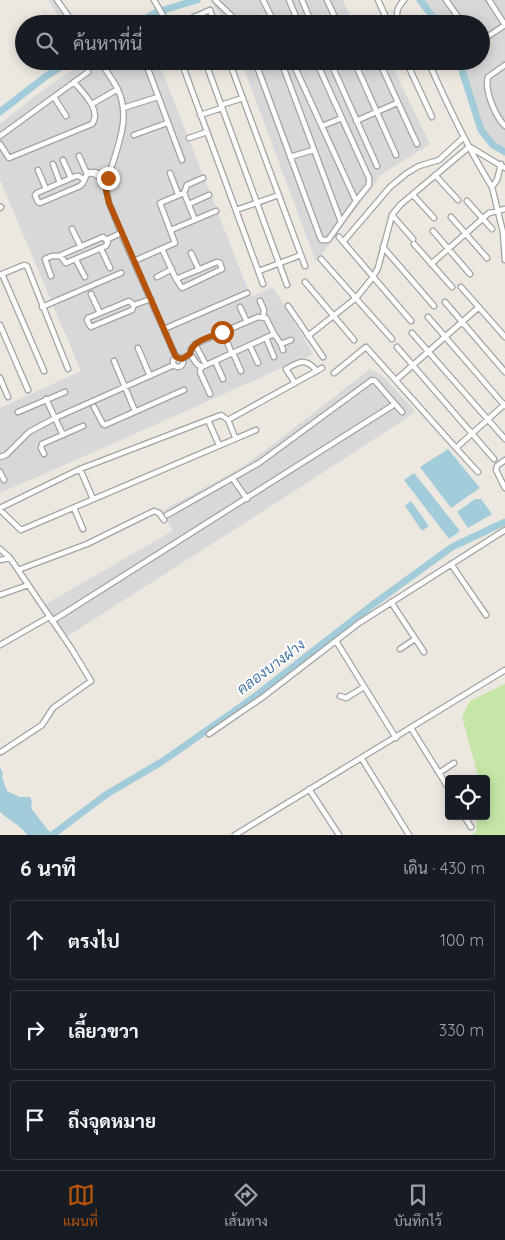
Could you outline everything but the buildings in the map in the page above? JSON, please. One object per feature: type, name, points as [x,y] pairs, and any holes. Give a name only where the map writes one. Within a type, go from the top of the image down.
[{"type":"street","points":[[57,0],[68,15]]},
{"type":"street","points":[[154,0],[163,15]]},
{"type":"street","points":[[263,0],[270,15]]},
{"type":"street","points":[[289,0],[295,15]]},
{"type":"street","points":[[302,0],[308,15]]},
{"type":"street","points":[[327,0],[334,15]]},
{"type":"street","points":[[378,0],[385,15]]},
{"type":"street","points":[[397,15],[398,7],[403,0]]},
{"type":"street","points":[[489,0],[505,25],[490,35]]},
{"type":"street","points":[[216,1],[231,15]]},
{"type":"street","points":[[448,1],[457,15]]},
{"type":"street","points":[[202,15],[210,10],[212,15]]},
{"type":"street","points":[[505,65],[487,80],[498,119],[505,126]]},
{"type":"street","points":[[106,70],[118,89],[123,108],[123,128],[108,179],[107,196],[176,357],[182,359]]},
{"type":"street","points":[[149,70],[182,160]]},
{"type":"street","points":[[184,70],[263,284]]},
{"type":"street","points":[[209,70],[287,285]]},
{"type":"street","points":[[232,70],[305,266]]},
{"type":"street","points":[[258,70],[322,240],[328,240],[369,185],[369,178],[320,70]]},
{"type":"street","points":[[284,70],[341,222]]},
{"type":"street","points":[[296,70],[356,201]]},
{"type":"street","points":[[334,70],[377,166]]},
{"type":"street","points":[[358,70],[396,155]]},
{"type":"street","points":[[383,70],[417,144]]},
{"type":"street","points":[[410,70],[432,117]]},
{"type":"street","points":[[432,70],[446,103],[492,187],[504,236],[505,260]]},
{"type":"street","points":[[0,136],[88,72]]},
{"type":"street","points":[[0,144],[9,158],[92,124],[95,118],[92,104],[74,82]]},
{"type":"street","points":[[92,104],[118,89]]},
{"type":"street","points":[[54,97],[66,116]]},
{"type":"street","points":[[123,108],[158,97]]},
{"type":"street","points":[[200,115],[243,98]]},
{"type":"street","points":[[356,121],[397,102]]},
{"type":"street","points":[[322,126],[342,118]]},
{"type":"street","points":[[498,119],[505,118]]},
{"type":"street","points":[[134,135],[167,123]]},
{"type":"street","points":[[189,138],[206,132]]},
{"type":"street","points":[[344,242],[394,183],[419,166],[440,160],[464,137]]},
{"type":"street","points":[[469,146],[503,166],[498,180],[492,187]]},
{"type":"street","points":[[308,336],[356,298],[373,277],[378,268],[392,215],[400,205],[469,146]]},
{"type":"street","points":[[290,157],[313,150]]},
{"type":"street","points":[[79,156],[88,173]]},
{"type":"street","points":[[63,160],[71,178]]},
{"type":"street","points":[[440,160],[445,168]]},
{"type":"street","points":[[53,164],[60,183]]},
{"type":"street","points":[[38,170],[46,189]]},
{"type":"street","points":[[83,179],[79,176],[71,178],[36,194],[39,203],[80,186],[88,173],[95,172],[108,179]]},
{"type":"street","points":[[170,173],[181,194],[189,204],[195,220]]},
{"type":"street","points":[[435,175],[458,200]]},
{"type":"street","points":[[134,262],[175,243],[159,204],[181,194],[187,185],[203,178]]},
{"type":"street","points":[[189,204],[209,195]]},
{"type":"street","points":[[236,210],[279,195]]},
{"type":"street","points":[[413,195],[434,218]]},
{"type":"street","points":[[467,201],[492,229]]},
{"type":"street","points":[[431,264],[489,212],[505,209]]},
{"type":"street","points":[[171,230],[216,211]]},
{"type":"street","points":[[392,215],[452,287]]},
{"type":"street","points":[[450,217],[487,258]]},
{"type":"street","points":[[72,229],[81,247]]},
{"type":"street","points":[[433,231],[470,274]]},
{"type":"street","points":[[107,241],[122,234]]},
{"type":"street","points":[[339,237],[412,321]]},
{"type":"street","points":[[51,276],[45,258],[60,256],[103,238],[107,241]]},
{"type":"street","points":[[60,256],[65,263],[76,260],[107,246],[107,241]]},
{"type":"street","points":[[383,247],[434,306]]},
{"type":"street","points":[[101,248],[110,268]]},
{"type":"street","points":[[162,249],[176,279],[181,288],[222,269],[218,262],[176,279]]},
{"type":"street","points":[[191,253],[200,280]]},
{"type":"street","points":[[259,271],[301,255]]},
{"type":"street","points":[[321,259],[392,340]]},
{"type":"street","points":[[76,260],[85,277]]},
{"type":"street","points":[[44,371],[1,274],[26,265],[68,369]]},
{"type":"street","points":[[157,277],[172,269]]},
{"type":"street","points":[[42,307],[121,273]]},
{"type":"street","points":[[305,282],[354,340]]},
{"type":"street","points":[[461,287],[505,337]]},
{"type":"street","points":[[164,329],[248,293]]},
{"type":"street","points":[[91,294],[100,313]]},
{"type":"street","points":[[134,305],[129,301],[87,319],[90,327],[132,310],[134,305],[151,299]]},
{"type":"street","points":[[260,301],[264,310],[264,317],[283,350]]},
{"type":"street","points":[[444,302],[505,372]]},
{"type":"street","points":[[240,306],[247,322]]},
{"type":"street","points":[[288,306],[323,357]]},
{"type":"street","points":[[396,380],[479,307]]},
{"type":"street","points":[[204,366],[197,364],[190,354],[191,348],[195,344],[258,317],[264,317]]},
{"type":"street","points":[[428,317],[505,405],[456,448]]},
{"type":"street","points":[[0,325],[28,390]]},
{"type":"street","points":[[222,332],[241,371]]},
{"type":"street","points":[[412,333],[505,439]]},
{"type":"street","points":[[210,394],[200,372],[204,366],[274,334]]},
{"type":"street","points":[[266,338],[274,357]]},
{"type":"street","points":[[281,344],[291,340]]},
{"type":"street","points":[[195,344],[204,366]]},
{"type":"street","points":[[250,346],[258,362]]},
{"type":"street","points":[[334,373],[366,347],[478,472]]},
{"type":"street","points":[[397,347],[494,459]]},
{"type":"street","points":[[138,348],[150,376]]},
{"type":"street","points":[[182,359],[190,354]]},
{"type":"street","points":[[174,365],[173,360],[176,357]]},
{"type":"street","points":[[0,457],[6,455],[29,432],[54,418],[174,365],[182,366],[182,359]]},
{"type":"street","points":[[114,361],[135,411]]},
{"type":"street","points":[[215,361],[222,379]]},
{"type":"street","points":[[294,383],[286,369],[300,362],[308,363],[316,371]]},
{"type":"street","points":[[228,420],[322,368]]},
{"type":"street","points":[[0,378],[8,397]]},
{"type":"street","points":[[18,570],[87,544],[154,511],[166,518],[233,479],[277,450],[372,380],[402,412]]},
{"type":"street","points":[[94,407],[104,425],[184,390]]},
{"type":"street","points":[[18,412],[65,392]]},
{"type":"street","points":[[46,399],[63,435]]},
{"type":"street","points":[[0,644],[51,619],[247,499],[395,404]]},
{"type":"street","points":[[235,437],[228,420],[221,415],[80,469],[0,509],[21,530],[235,437],[256,430]]},
{"type":"street","points":[[208,420],[219,445]]},
{"type":"street","points":[[44,454],[41,448],[42,444],[82,426]]},
{"type":"street","points":[[505,460],[497,466],[496,470],[505,488]]},
{"type":"street","points":[[80,469],[93,499]]},
{"type":"street","points":[[0,472],[4,480]]},
{"type":"street","points":[[233,479],[247,499]]},
{"type":"street","points":[[74,508],[83,529]]},
{"type":"street","points":[[209,734],[263,697],[391,602],[505,530]]},
{"type":"street","points":[[0,549],[10,558],[91,682],[53,708],[42,725],[1,752]]},
{"type":"street","points":[[0,560],[10,558]]},
{"type":"street","points":[[451,564],[486,615]]},
{"type":"street","points":[[0,595],[28,585]]},
{"type":"street","points":[[391,602],[424,652]]},
{"type":"street","points":[[400,649],[415,639]]},
{"type":"street","points":[[336,641],[396,738]]},
{"type":"street","points":[[235,835],[505,670]]},
{"type":"street","points":[[340,696],[346,698],[364,687]]},
{"type":"street","points":[[411,728],[445,783]]},
{"type":"street","points":[[362,759],[409,835]]},
{"type":"street","points":[[439,773],[454,763]]},
{"type":"street","points":[[310,789],[339,835]]},
{"type":"street","points":[[467,820],[471,827]]},
{"type":"shaded area","points":[[48,0],[57,0],[67,15],[58,15]]},
{"type":"shaded area","points":[[221,0],[343,0],[350,15],[221,15],[212,4]]},
{"type":"shaded area","points":[[421,0],[505,0],[505,152],[492,143],[480,126],[463,70],[490,70],[490,15],[432,15]]},
{"type":"shaded area","points":[[72,70],[162,70],[251,297],[273,287],[313,354],[0,493],[0,408],[81,371],[0,180],[0,124]]},
{"type":"shaded area","points":[[244,70],[394,70],[430,144],[379,176],[372,163],[379,178],[316,262]]},
{"type":"shaded area","points":[[370,369],[384,377],[415,411],[265,510],[63,639],[44,605],[173,531],[162,511],[237,470],[266,450]]},
{"type":"green space","points":[[505,684],[505,835],[472,835],[476,832],[477,820],[490,820],[490,775],[478,775],[462,717],[470,701]]},
{"type":"water","points":[[448,449],[480,488],[451,508],[420,467]]},
{"type":"water","points":[[414,473],[460,531],[449,539],[404,480]]},
{"type":"water","points":[[475,499],[481,499],[492,514],[468,528],[457,512]]},
{"type":"water","points":[[411,501],[429,526],[422,531],[405,506]]},
{"type":"water","points":[[0,767],[7,791],[20,797],[30,797],[32,802],[31,808],[52,835],[27,835],[0,812]]},
{"type":"waterway","points":[[152,15],[197,0]]},
{"type":"waterway","points":[[420,0],[431,15]]},
{"type":"waterway","points":[[0,112],[56,70]]},
{"type":"waterway","points":[[462,70],[481,130],[493,145],[505,152]]},
{"type":"waterway","name":"คลองบางฝาง","points":[[52,835],[107,794],[163,761],[253,698],[375,603],[452,547],[505,522]]},
{"type":"route","points":[[108,178],[106,191],[109,203],[176,357],[182,359],[190,354],[192,346],[222,332]]}]
